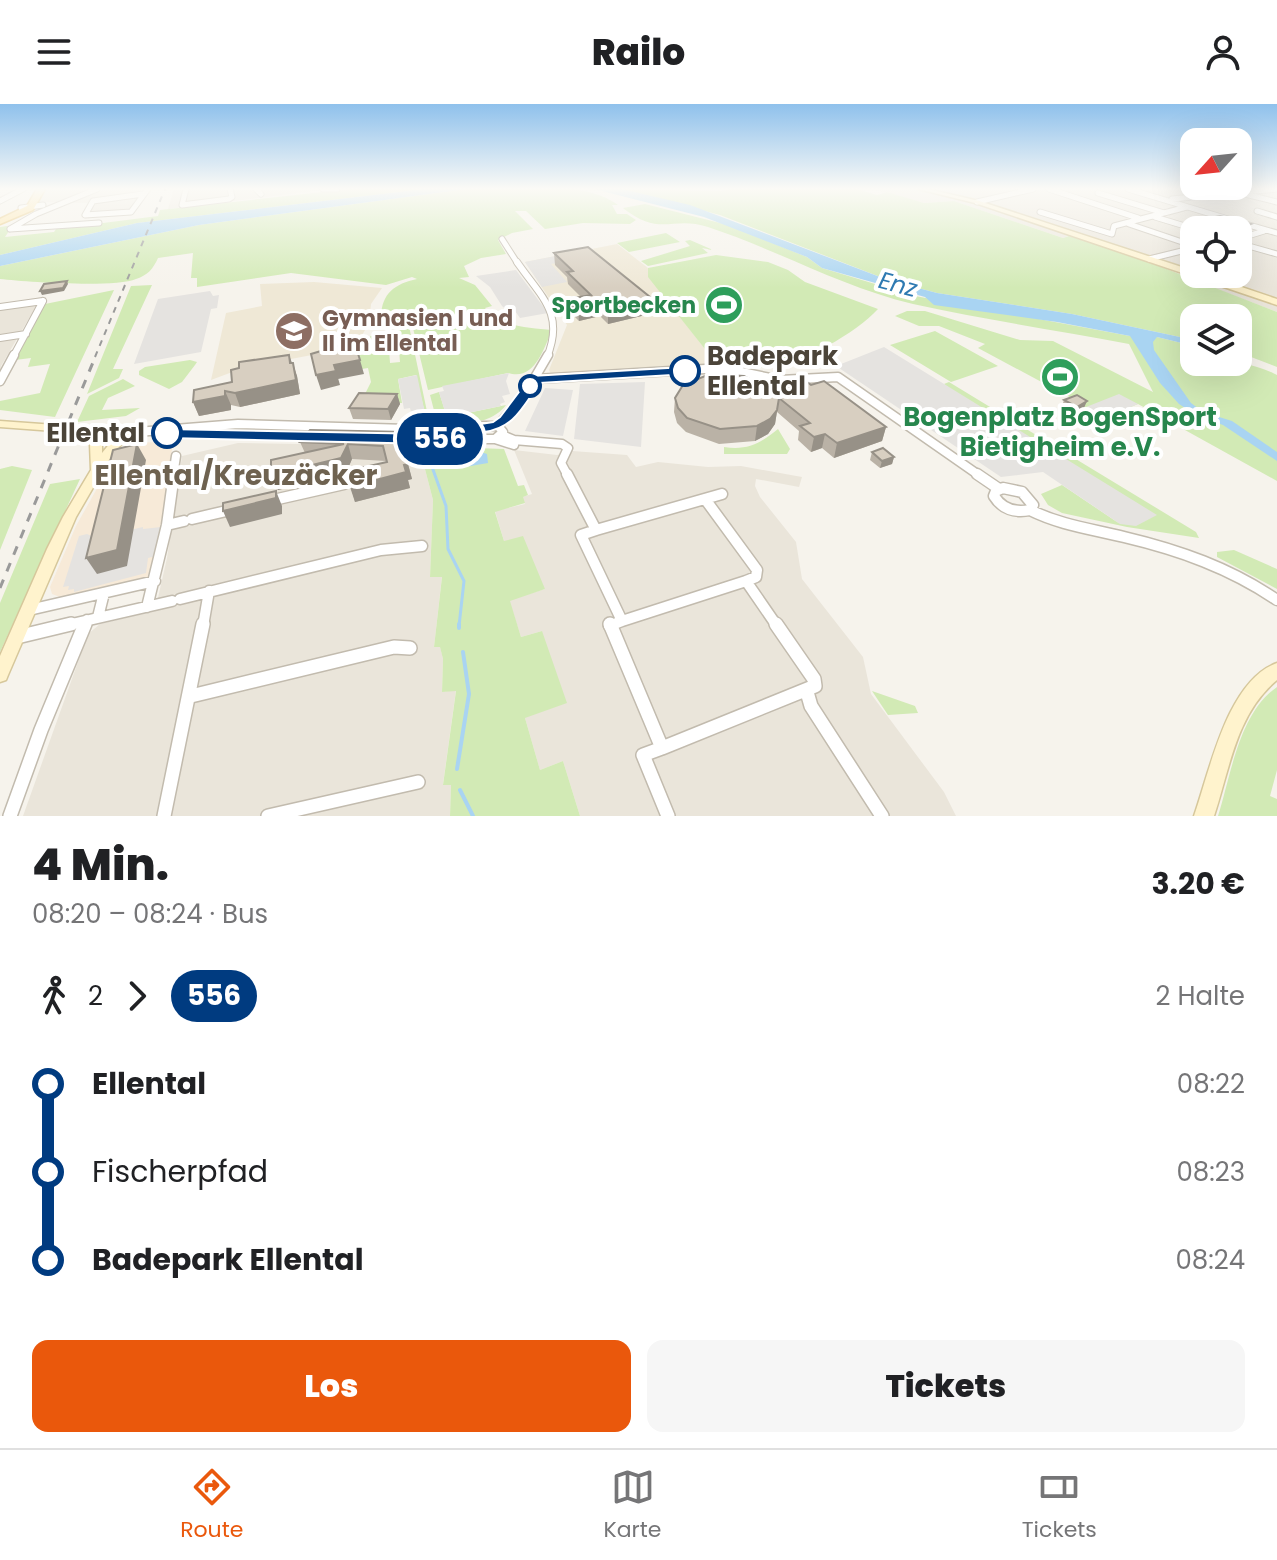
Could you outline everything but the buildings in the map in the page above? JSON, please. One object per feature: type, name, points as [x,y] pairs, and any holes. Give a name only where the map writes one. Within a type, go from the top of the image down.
[{"type":"main road","points":[[1038,222],[1180,269]]},
{"type":"main road","points":[[1236,288],[1277,302]]},
{"type":"main road","points":[[0,424],[124,433]]},
{"type":"main road","points":[[84,430],[96,443],[96,469]]},
{"type":"main road","points":[[0,675],[96,469],[124,433]]},
{"type":"main road","points":[[1204,816],[1241,708],[1254,688],[1277,670]]},
{"type":"street","points":[[17,222],[10,229],[99,223]]},
{"type":"street","points":[[1073,222],[1112,234],[1114,226],[1131,222]]},
{"type":"street","points":[[1241,222],[1277,234]]},
{"type":"street","points":[[1127,223],[1180,242]]},
{"type":"street","points":[[1254,226],[1277,234]]},
{"type":"street","points":[[1252,236],[1264,231]]},
{"type":"street","points":[[476,433],[482,440],[498,433],[536,379],[557,329],[557,322],[502,239]]},
{"type":"street","points":[[1252,246],[1277,254]]},
{"type":"street","points":[[1149,259],[1180,251]]},
{"type":"street","points":[[0,307],[43,301],[26,334],[4,365],[0,381]]},
{"type":"street","points":[[0,338],[26,334]]},
{"type":"street","points":[[536,379],[722,368],[786,380],[824,375],[838,377],[999,489],[1026,494],[1033,505],[1030,510]]},
{"type":"street","points":[[124,433],[432,439],[476,433],[488,425],[498,433],[503,444],[564,447],[561,463],[596,530]]},
{"type":"street","points":[[147,607],[167,525],[176,456]]},
{"type":"street","points":[[256,504],[344,484]]},
{"type":"street","points":[[999,489],[994,496],[1000,505],[1014,511],[1030,510],[1054,521],[1197,558],[1230,571],[1277,600]]},
{"type":"street","points":[[622,621],[581,535],[722,494]]},
{"type":"street","points":[[662,748],[608,625],[756,577],[757,570],[705,499]]},
{"type":"street","points":[[167,525],[242,507]]},
{"type":"street","points":[[17,637],[381,550],[422,546]]},
{"type":"street","points":[[29,610],[155,581]]},
{"type":"street","points":[[668,816],[643,755],[807,692],[815,686],[814,679],[746,581]]},
{"type":"street","points":[[164,816],[191,696],[209,591]]},
{"type":"street","points":[[10,816],[41,730],[104,593]]},
{"type":"street","points":[[191,696],[394,647],[410,648]]},
{"type":"street","points":[[807,692],[811,706],[882,816]]},
{"type":"street","points":[[268,816],[361,792],[418,782]]},
{"type":"shaded area","points":[[1017,222],[1180,222],[1180,267],[1076,233],[1063,238]]},
{"type":"shaded area","points":[[1252,222],[1277,222],[1277,312],[1214,288],[1252,288]]},
{"type":"shaded area","points":[[617,244],[648,268],[649,277],[708,353],[708,367],[551,374],[549,370],[567,325],[525,262]]},
{"type":"shaded area","points":[[581,251],[588,257],[551,264],[567,282],[542,287],[525,262]]},
{"type":"shaded area","points":[[516,270],[548,313],[520,318],[515,311],[509,312],[502,306],[490,287],[476,276]]},
{"type":"shaded area","name":"Gymnasien I und II im Ellental","points":[[314,282],[382,288],[371,304],[369,323],[361,337],[312,355],[243,368],[211,380],[226,313],[262,306],[260,284]]},
{"type":"shaded area","points":[[210,291],[213,296],[219,295],[217,308],[211,309],[201,352],[134,364],[158,299]]},
{"type":"shaded area","points":[[38,303],[1,366],[0,375],[0,308]]},
{"type":"shaded area","points":[[884,347],[1157,515],[1136,526],[1120,524],[1043,472],[1001,477],[836,366]]},
{"type":"shaded area","points":[[509,373],[506,381],[510,394],[502,396],[505,402],[501,406],[446,415],[439,392],[444,391],[442,386]]},
{"type":"shaded area","points":[[417,375],[426,418],[413,420],[410,408],[404,409],[398,379]]},
{"type":"shaded area","points":[[645,382],[641,447],[574,439],[580,384]]},
{"type":"shaded area","points":[[545,388],[573,390],[563,436],[525,431]]},
{"type":"shaded area","points":[[1119,394],[1138,404],[1091,423],[1083,418],[1095,412],[1086,407]]},
{"type":"shaded area","points":[[173,443],[153,576],[60,597],[52,594],[50,587],[76,526],[109,467],[133,444]]},
{"type":"shaded area","points":[[238,443],[419,446],[433,500],[430,576],[442,576],[434,647],[440,646],[443,659],[442,692],[456,690],[443,784],[451,784],[450,816],[23,816],[88,634],[100,624],[155,611],[167,558],[182,456]]},
{"type":"shaded area","points":[[514,450],[557,455],[572,451],[627,455],[636,467],[658,462],[708,467],[741,466],[802,477],[799,487],[756,479],[755,486],[760,497],[796,542],[802,579],[863,657],[871,694],[944,792],[956,816],[580,816],[563,761],[540,770],[525,718],[542,631],[521,637],[509,600],[545,589],[504,541],[495,511],[525,504],[522,497],[532,494]]},
{"type":"shaded area","points":[[143,527],[161,527],[156,556],[148,558],[146,573],[74,592],[74,589],[68,590],[69,586],[63,587],[79,536],[87,534],[96,538]]},
{"type":"green space","points":[[109,222],[144,222],[0,255],[0,227],[7,226],[9,231],[5,237],[54,232],[56,229]]},
{"type":"green space","points":[[220,222],[526,222],[533,229],[512,233],[498,240],[506,254],[481,258],[464,266],[469,277],[459,278],[475,285],[492,306],[485,308],[498,319],[515,325],[552,330],[536,362],[525,373],[508,373],[428,390],[412,324],[428,318],[382,325],[385,299],[400,284],[417,279],[412,277],[386,285],[291,273],[197,287],[197,278],[191,278],[193,253],[158,258],[147,273],[125,282],[70,284],[0,279],[0,266]]},
{"type":"green space","points":[[538,222],[633,222],[583,223],[545,229]]},
{"type":"green space","points":[[648,222],[717,222],[807,257],[822,268],[915,296],[1180,343],[1180,376],[1252,376],[1252,366],[1267,370],[1277,375],[1277,481],[1138,404],[1091,423],[1062,406],[1075,400],[978,348],[985,344],[939,326],[919,326],[895,316],[907,311],[925,311],[1020,340],[1053,341],[1153,392],[1129,344],[886,297],[708,227]]},
{"type":"green space","points":[[739,222],[1017,222],[1063,238],[1069,236],[1180,274],[1180,288],[1215,288],[1277,312],[1277,367],[1252,357],[1252,304],[1180,304],[1180,337],[1072,314],[937,293],[888,280]]},
{"type":"green space","points":[[666,233],[680,242],[629,252],[617,243]]},
{"type":"green space","points":[[690,240],[713,250],[702,248],[708,253],[648,266],[641,261],[690,246],[685,241]]},
{"type":"green space","name":"Badepark Ellental","points":[[716,255],[768,262],[788,270],[805,282],[878,309],[832,343],[792,361],[772,366],[736,364],[721,352],[708,353],[648,277],[648,268]]},
{"type":"green space","points":[[152,285],[113,369],[123,369],[119,378],[87,394],[131,286]]},
{"type":"green space","points":[[114,290],[55,417],[0,410],[0,401],[40,393],[50,364],[28,367],[31,358],[15,360],[45,304]]},
{"type":"green space","points":[[397,325],[409,326],[429,421],[419,420],[426,418],[416,375],[398,379],[402,403],[361,402],[371,382],[368,368],[362,369],[355,346],[371,336],[388,334],[390,363],[400,362]]},
{"type":"green space","points":[[935,331],[998,366],[951,382],[890,345]]},
{"type":"green space","points":[[190,360],[197,362],[182,382],[169,389],[139,375],[145,367]]},
{"type":"green space","points":[[123,379],[135,386],[108,398],[102,410],[140,408],[126,416],[77,422],[89,396]]},
{"type":"green space","points":[[949,382],[1196,532],[1199,538],[1127,527],[1062,513],[1048,505],[1041,494],[1062,485],[1120,524],[944,384]]},
{"type":"green space","points":[[439,392],[446,414],[453,416],[506,405],[492,417],[483,420],[437,422],[430,395]]},
{"type":"green space","points":[[778,429],[790,449],[787,454],[724,454],[724,447],[753,445]]},
{"type":"green space","points":[[419,446],[504,449],[518,486],[524,485],[528,495],[523,497],[525,503],[495,512],[504,541],[523,536],[545,589],[510,601],[521,637],[542,631],[567,703],[525,718],[540,770],[563,761],[580,816],[450,816],[451,785],[443,785],[456,691],[442,692],[443,659],[440,647],[434,647],[442,577],[430,577],[433,500]]},
{"type":"green space","points":[[12,466],[32,470],[0,550],[0,469]]},
{"type":"green space","points":[[80,479],[0,652],[0,603],[50,484]]},
{"type":"green space","points":[[1234,550],[1277,569],[1277,589],[1217,557],[1217,552]]},
{"type":"green space","points":[[1277,687],[1277,770],[1270,796],[1277,799],[1277,816],[1218,816],[1245,728],[1264,698]]},
{"type":"green space","points":[[872,691],[915,706],[918,713],[888,715]]},
{"type":"water","points":[[220,222],[0,266],[0,255],[137,223]]},
{"type":"water","name":"Enz","points":[[717,222],[735,222],[888,280],[937,293],[1072,314],[1180,337],[1180,343],[1157,337],[1153,342],[1154,350],[1191,403],[1203,412],[1232,421],[1277,452],[1277,461],[1223,425],[1196,415],[1179,404],[1160,383],[1130,336],[1057,322],[934,305],[925,297],[822,268],[807,257]]},
{"type":"water","points":[[443,450],[481,452],[487,454],[488,463],[459,468],[440,458]]},
{"type":"waterway","points":[[431,464],[446,506],[448,549],[464,581],[459,626]]},
{"type":"waterway","points":[[457,769],[469,694],[463,652]]},
{"type":"waterway","points":[[460,790],[473,816]]},
{"type":"railway","points":[[95,357],[151,222]]},
{"type":"railway","points":[[0,588],[96,355]]},
{"type":"bus line","name":"556","points":[[167,433],[432,439],[475,435],[479,428],[498,426],[505,420],[536,379],[685,371]]},
{"type":"place","name":"Sportbecken","points":[[724,305]]},
{"type":"place","name":"Gymnasien I und II im Ellental","points":[[294,331]]},
{"type":"place","name":"Badepark Ellental","points":[[685,371]]},
{"type":"place","name":"Bogenplatz BogenSport Bietigheim e.V.","points":[[1060,377]]},
{"type":"place","name":"Ellental","points":[[167,433]]},
{"type":"district","name":"Ellental/Kreuzäcker","points":[[236,475]]}]
